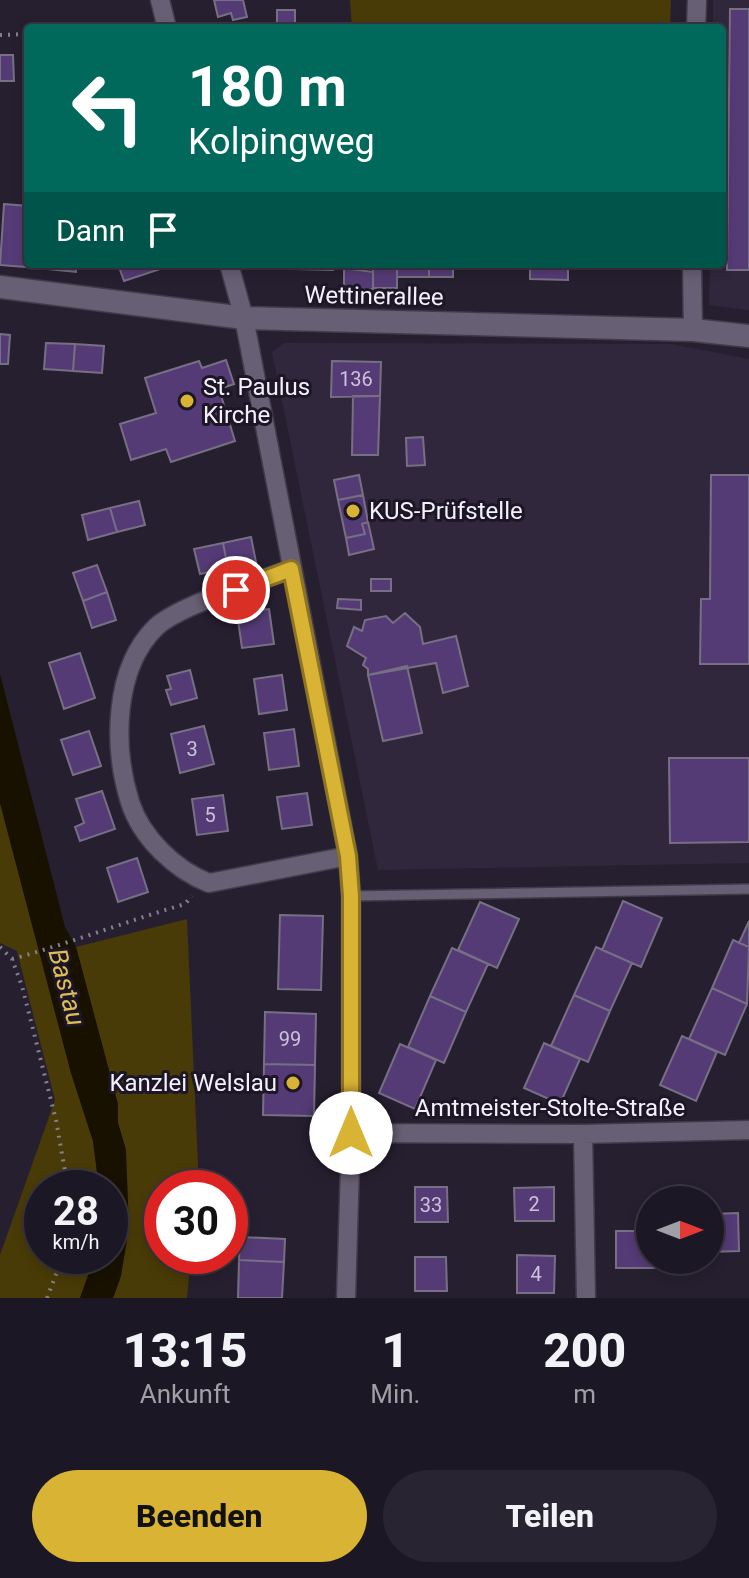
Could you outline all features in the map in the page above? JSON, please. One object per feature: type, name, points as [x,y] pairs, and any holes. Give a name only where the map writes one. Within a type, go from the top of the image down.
[{"type":"street","points":[[160,0],[166,24]]},
{"type":"street","points":[[696,24],[697,0]]},
{"type":"street","points":[[230,268],[244,318],[348,856],[351,896],[351,1133],[346,1298]]},
{"type":"street","points":[[692,268],[693,330]]},
{"type":"street","name":"Wettinerallee","points":[[0,287],[244,318],[693,330],[749,336]]},
{"type":"street","points":[[291,569],[182,611],[156,627],[134,659],[120,702],[120,744],[130,803],[151,841],[178,865],[209,883],[348,856]]},
{"type":"street","name":"Amtmeister-Stolte-Straße","points":[[351,1133],[583,1134],[749,1130]]},
{"type":"street","points":[[583,1134],[586,1298]]},
{"type":"lane","points":[[351,896],[749,889]]},
{"type":"path","points":[[0,35],[24,34]]},
{"type":"path","points":[[14,959],[185,904],[192,897],[200,879]]},
{"type":"path","points":[[0,947],[14,959],[22,986],[56,1120],[65,1170]]},
{"type":"path","points":[[47,1298],[56,1274]]},
{"type":"shaded area","points":[[350,0],[671,0],[670,24],[352,24]]},
{"type":"shaded area","points":[[713,0],[749,0],[749,310],[709,305],[710,268],[726,268],[726,24],[713,24]]},
{"type":"shaded area","points":[[284,343],[671,344],[749,359],[749,863],[378,870],[272,352]]},
{"type":"shaded area","points":[[0,803],[71,1073],[93,1141],[97,1170],[30,1170],[55,1100],[17,951],[0,943]]},
{"type":"shaded area","points":[[187,919],[198,1170],[144,1170],[144,1274],[189,1274],[187,1298],[113,1298],[121,1274],[128,1274],[126,1150],[118,1123],[118,1104],[76,947]]},
{"type":"shaded area","points":[[24,1187],[24,1274],[89,1274],[80,1298],[0,1298],[0,1255]]},
{"type":"water","name":"Bastau","points":[[0,674],[65,927],[76,947],[118,1104],[118,1123],[126,1150],[127,1170],[97,1170],[93,1141],[71,1073],[0,803]]},
{"type":"water","points":[[89,1274],[121,1274],[113,1298],[80,1298]]},
{"type":"building","points":[[214,0],[243,0],[247,17],[233,20],[231,13],[218,17]]},
{"type":"building","points":[[730,9],[749,9],[749,270],[727,270]]},
{"type":"building","points":[[277,10],[295,10],[295,24],[277,24]]},
{"type":"building","points":[[0,55],[13,55],[14,81],[0,81]]},
{"type":"building","points":[[4,204],[24,206],[24,267],[0,265]]},
{"type":"building","points":[[38,268],[76,268],[76,272]]},
{"type":"building","points":[[119,268],[156,268],[157,270],[124,281]]},
{"type":"building","points":[[333,268],[333,270],[294,269]]},
{"type":"building","points":[[344,268],[373,272],[373,289],[344,289]]},
{"type":"building","points":[[397,268],[429,268],[429,277],[397,277]]},
{"type":"building","points":[[429,268],[453,268],[453,277],[429,277]]},
{"type":"building","points":[[530,268],[568,268],[568,280],[530,279]]},
{"type":"building","points":[[373,269],[397,269],[397,288],[373,288]]},
{"type":"building","points":[[0,334],[10,335],[8,364],[0,364]]},
{"type":"building","points":[[46,343],[75,344],[73,371],[44,369]]},
{"type":"building","points":[[75,344],[104,346],[102,373],[73,371]]},
{"type":"building","name":"St. Paulus Kirche","points":[[226,360],[234,384],[219,389],[235,441],[171,462],[166,449],[131,460],[120,424],[156,413],[145,378],[199,361],[202,368]]},
{"type":"building","points":[[332,361],[381,362],[380,396],[331,397]]},
{"type":"building","points":[[353,396],[380,396],[378,455],[352,455]]},
{"type":"building","points":[[423,437],[425,465],[407,466],[406,438]]},
{"type":"building","points":[[359,475],[363,495],[338,500],[334,480]]},
{"type":"building","points":[[711,475],[749,475],[749,664],[700,664],[701,599],[710,599]]},
{"type":"building","name":"KUS-Prüfstelle","points":[[363,495],[368,522],[362,524],[365,534],[346,538],[338,500]]},
{"type":"building","points":[[139,501],[145,525],[117,532],[110,508]]},
{"type":"building","points":[[110,508],[117,532],[88,540],[82,515]]},
{"type":"building","points":[[368,522],[374,549],[349,555],[346,538],[365,534],[362,524]]},
{"type":"building","points":[[251,537],[256,562],[228,568],[223,543]]},
{"type":"building","points":[[223,543],[228,568],[200,574],[194,549]]},
{"type":"building","points":[[97,565],[107,592],[83,601],[73,573]]},
{"type":"building","points":[[371,579],[391,579],[391,591],[371,591]]},
{"type":"building","points":[[107,592],[116,620],[92,628],[83,601]]},
{"type":"building","points":[[338,599],[361,600],[361,610],[337,608]]},
{"type":"building","points":[[269,609],[274,644],[242,648],[237,613]]},
{"type":"building","points":[[405,613],[420,627],[423,644],[456,636],[468,686],[443,693],[436,663],[368,675],[368,669],[363,665],[366,658],[347,646],[354,627],[362,631],[365,620],[386,616],[393,623]]},
{"type":"building","points":[[80,653],[95,698],[64,709],[49,663]]},
{"type":"building","points":[[407,666],[422,733],[383,741],[368,675]]},
{"type":"building","points":[[190,670],[197,698],[171,705],[166,690],[171,689],[167,676]]},
{"type":"building","points":[[282,675],[287,710],[259,714],[254,679]]},
{"type":"building","points":[[204,726],[214,764],[180,773],[171,734]]},
{"type":"building","points":[[294,729],[299,766],[269,770],[264,733]]},
{"type":"building","points":[[89,731],[101,766],[73,775],[61,740]]},
{"type":"building","points":[[669,758],[749,758],[749,842],[670,843]]},
{"type":"building","points":[[102,791],[115,829],[80,841],[75,827],[84,823],[76,799]]},
{"type":"building","points":[[307,793],[312,825],[282,829],[277,797]]},
{"type":"building","points":[[223,795],[228,831],[197,835],[192,799]]},
{"type":"building","points":[[137,858],[148,892],[118,902],[107,868]]},
{"type":"building","points":[[623,901],[662,918],[641,967],[602,950]]},
{"type":"building","points":[[480,902],[519,919],[497,968],[458,950]]},
{"type":"building","points":[[280,915],[323,916],[321,990],[278,989]]},
{"type":"building","points":[[749,921],[749,947],[739,943]]},
{"type":"building","points":[[733,940],[749,947],[747,1004],[712,988]]},
{"type":"building","points":[[596,947],[632,963],[610,1011],[574,995]]},
{"type":"building","points":[[452,948],[488,964],[466,1012],[430,996]]},
{"type":"building","points":[[712,988],[747,1004],[725,1055],[689,1039]]},
{"type":"building","points":[[574,995],[610,1011],[588,1062],[551,1046]]},
{"type":"building","points":[[430,996],[466,1012],[444,1063],[408,1047]]},
{"type":"building","points":[[265,1012],[316,1014],[315,1065],[264,1064]]},
{"type":"building","points":[[682,1036],[717,1052],[696,1101],[660,1085]]},
{"type":"building","points":[[544,1043],[580,1059],[560,1104],[524,1088]]},
{"type":"building","points":[[400,1044],[436,1060],[415,1109],[379,1093]]},
{"type":"building","points":[[264,1064],[315,1065],[314,1116],[263,1115]]},
{"type":"building","points":[[415,1187],[447,1187],[448,1222],[415,1222]]},
{"type":"building","points":[[554,1187],[554,1221],[515,1221],[514,1188]]},
{"type":"building","points":[[738,1213],[739,1251],[724,1252],[724,1214]]},
{"type":"building","points":[[616,1231],[636,1231],[636,1268],[616,1268]]},
{"type":"building","points":[[248,1237],[285,1239],[284,1262],[248,1260]]},
{"type":"building","points":[[517,1255],[555,1256],[554,1293],[517,1293]]},
{"type":"building","points":[[415,1257],[446,1257],[447,1291],[415,1291]]},
{"type":"building","points":[[248,1260],[284,1262],[282,1298],[238,1298],[239,1274],[248,1274]]},
{"type":"place","name":"St. Paulus Kirche","points":[[187,401]]},
{"type":"place","name":"KUS-Prüfstelle","points":[[353,511]]},
{"type":"place","name":"Kanzlei Welslau","points":[[293,1083]]},
{"type":"route","points":[[236,590],[291,569],[348,856],[351,896],[351,1133]]}]
